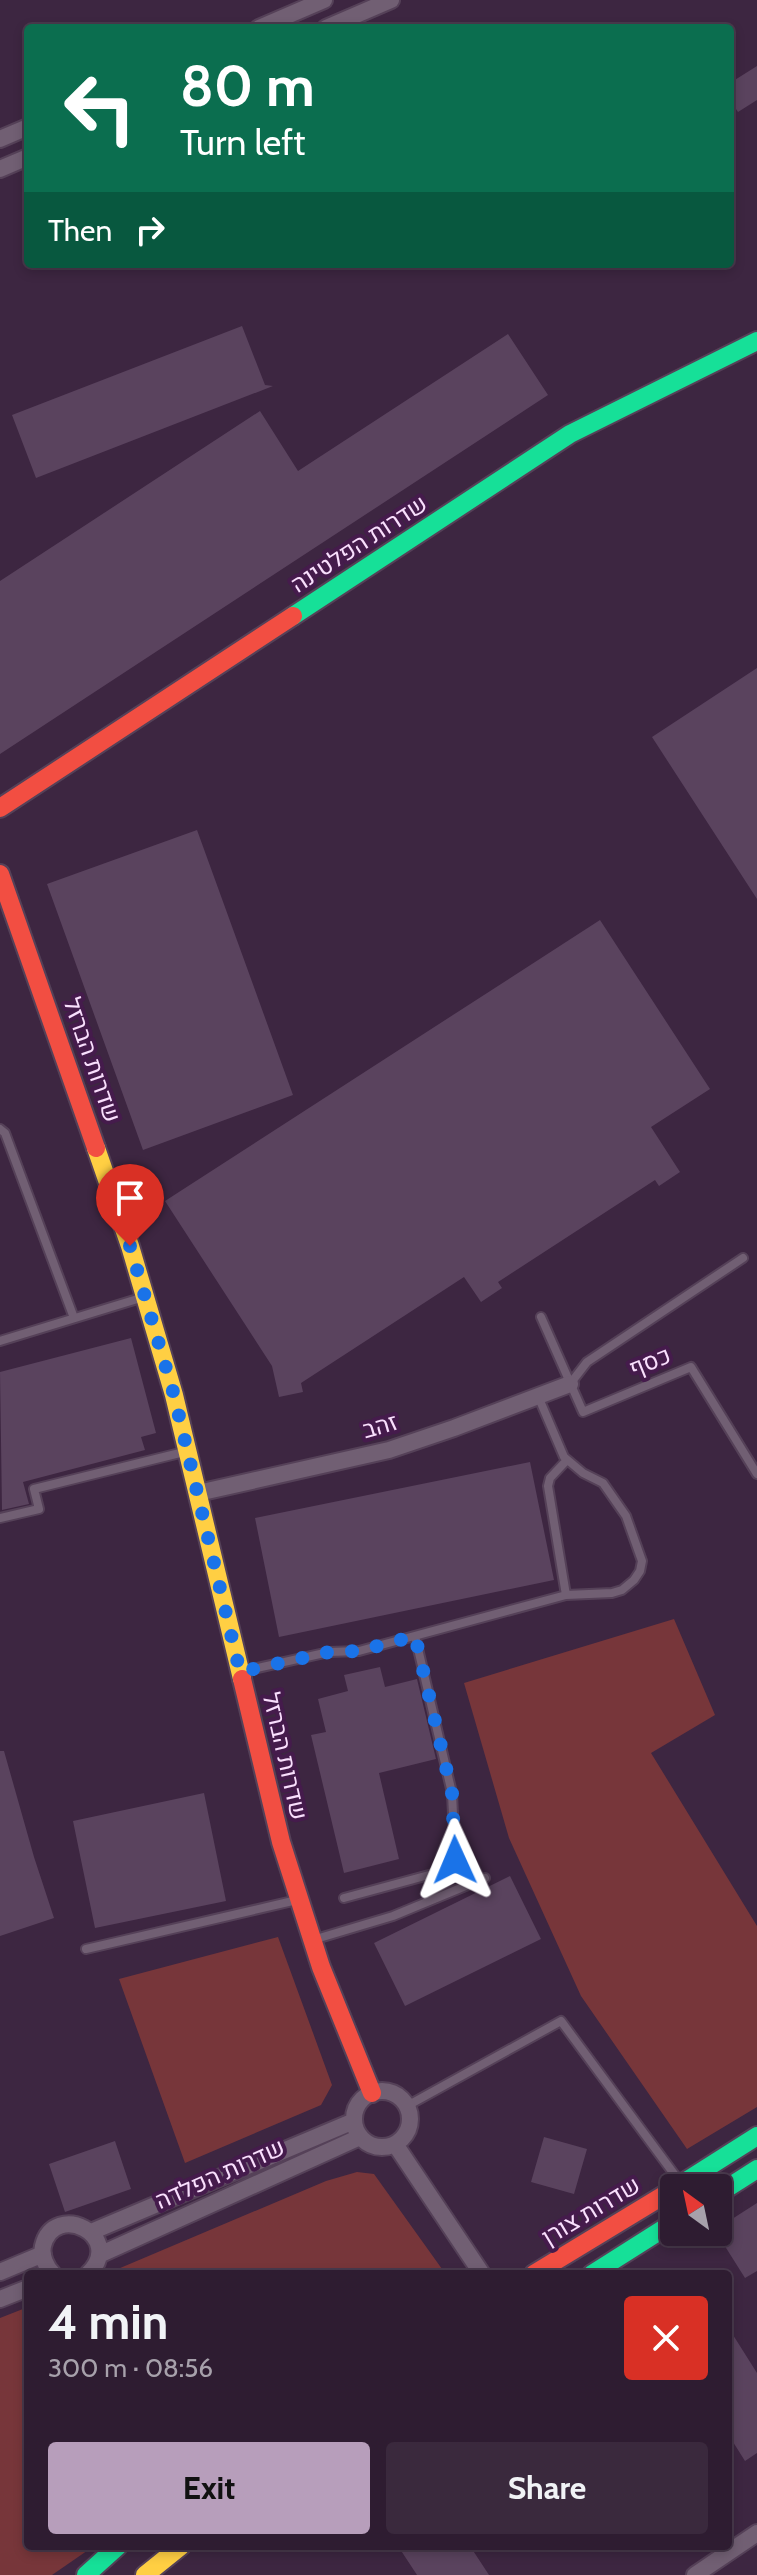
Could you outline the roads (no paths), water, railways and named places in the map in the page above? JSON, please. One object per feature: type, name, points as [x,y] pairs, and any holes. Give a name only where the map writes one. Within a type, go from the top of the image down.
[{"type":"street","points":[[268,24],[324,0]]},
{"type":"street","points":[[335,24],[391,0]]},
{"type":"street","points":[[0,139],[24,129]]},
{"type":"street","points":[[0,169],[24,159]]},
{"type":"street","name":"שדרות הפלטינה","points":[[0,808],[570,434],[757,341]]},
{"type":"street","name":"שדרות הברזל","points":[[0,874],[75,1084],[145,1297],[174,1395],[281,1842],[312,1940],[372,2093]]},
{"type":"street","name":"זהב","points":[[198,1493],[389,1450],[570,1384]]},
{"type":"street","points":[[388,2091],[396,2094],[407,2106],[410,2123],[403,2139],[395,2144],[376,2147],[357,2129],[358,2104],[372,2093],[388,2091]]},
{"type":"street","name":"שדרות הפלדה","points":[[91,2232],[357,2129]]},
{"type":"street","name":"שדרות הפלדה","points":[[99,2255],[357,2129]]},
{"type":"street","name":"שדרות צורן","points":[[697,2174],[757,2136]]},
{"type":"street","points":[[395,2144],[479,2270]]},
{"type":"street","points":[[732,2185],[757,2169]]},
{"type":"street","name":"שדרות צורן","points":[[541,2270],[660,2197]]},
{"type":"street","points":[[50,2270],[43,2254],[46,2238],[59,2226],[76,2224],[91,2232],[99,2247],[96,2264],[91,2270]]},
{"type":"street","points":[[598,2270],[660,2231]]},
{"type":"street","points":[[0,2272],[43,2254]]},
{"type":"street","points":[[0,2299],[24,2290]]},
{"type":"street","points":[[732,2550],[757,2533]]},
{"type":"street","points":[[86,2575],[114,2550]]},
{"type":"street","points":[[145,2575],[176,2550]]},
{"type":"street","points":[[695,2575],[732,2550]]},
{"type":"lane","points":[[0,1129],[5,1133],[74,1318]]},
{"type":"lane","points":[[541,1317],[570,1384],[587,1362],[743,1258]]},
{"type":"lane","points":[[0,1341],[145,1297]]},
{"type":"lane","name":"כסף","points":[[570,1384],[583,1412],[691,1367],[757,1474]]},
{"type":"lane","points":[[240,1672],[329,1652],[359,1651],[566,1595],[612,1593],[622,1590],[634,1580],[642,1561],[626,1516],[610,1490],[567,1460],[538,1396]]},
{"type":"lane","points":[[0,1518],[39,1509],[34,1489],[187,1451]]},
{"type":"lane","points":[[566,1595],[548,1486],[550,1478],[567,1460]]},
{"type":"lane","points":[[344,1898],[440,1872],[448,1869],[455,1860],[452,1793],[415,1636]]},
{"type":"lane","points":[[312,1940],[393,1916],[485,1878]]},
{"type":"lane","points":[[86,1949],[298,1900]]},
{"type":"lane","points":[[407,2106],[561,2021],[668,2174]]}]
